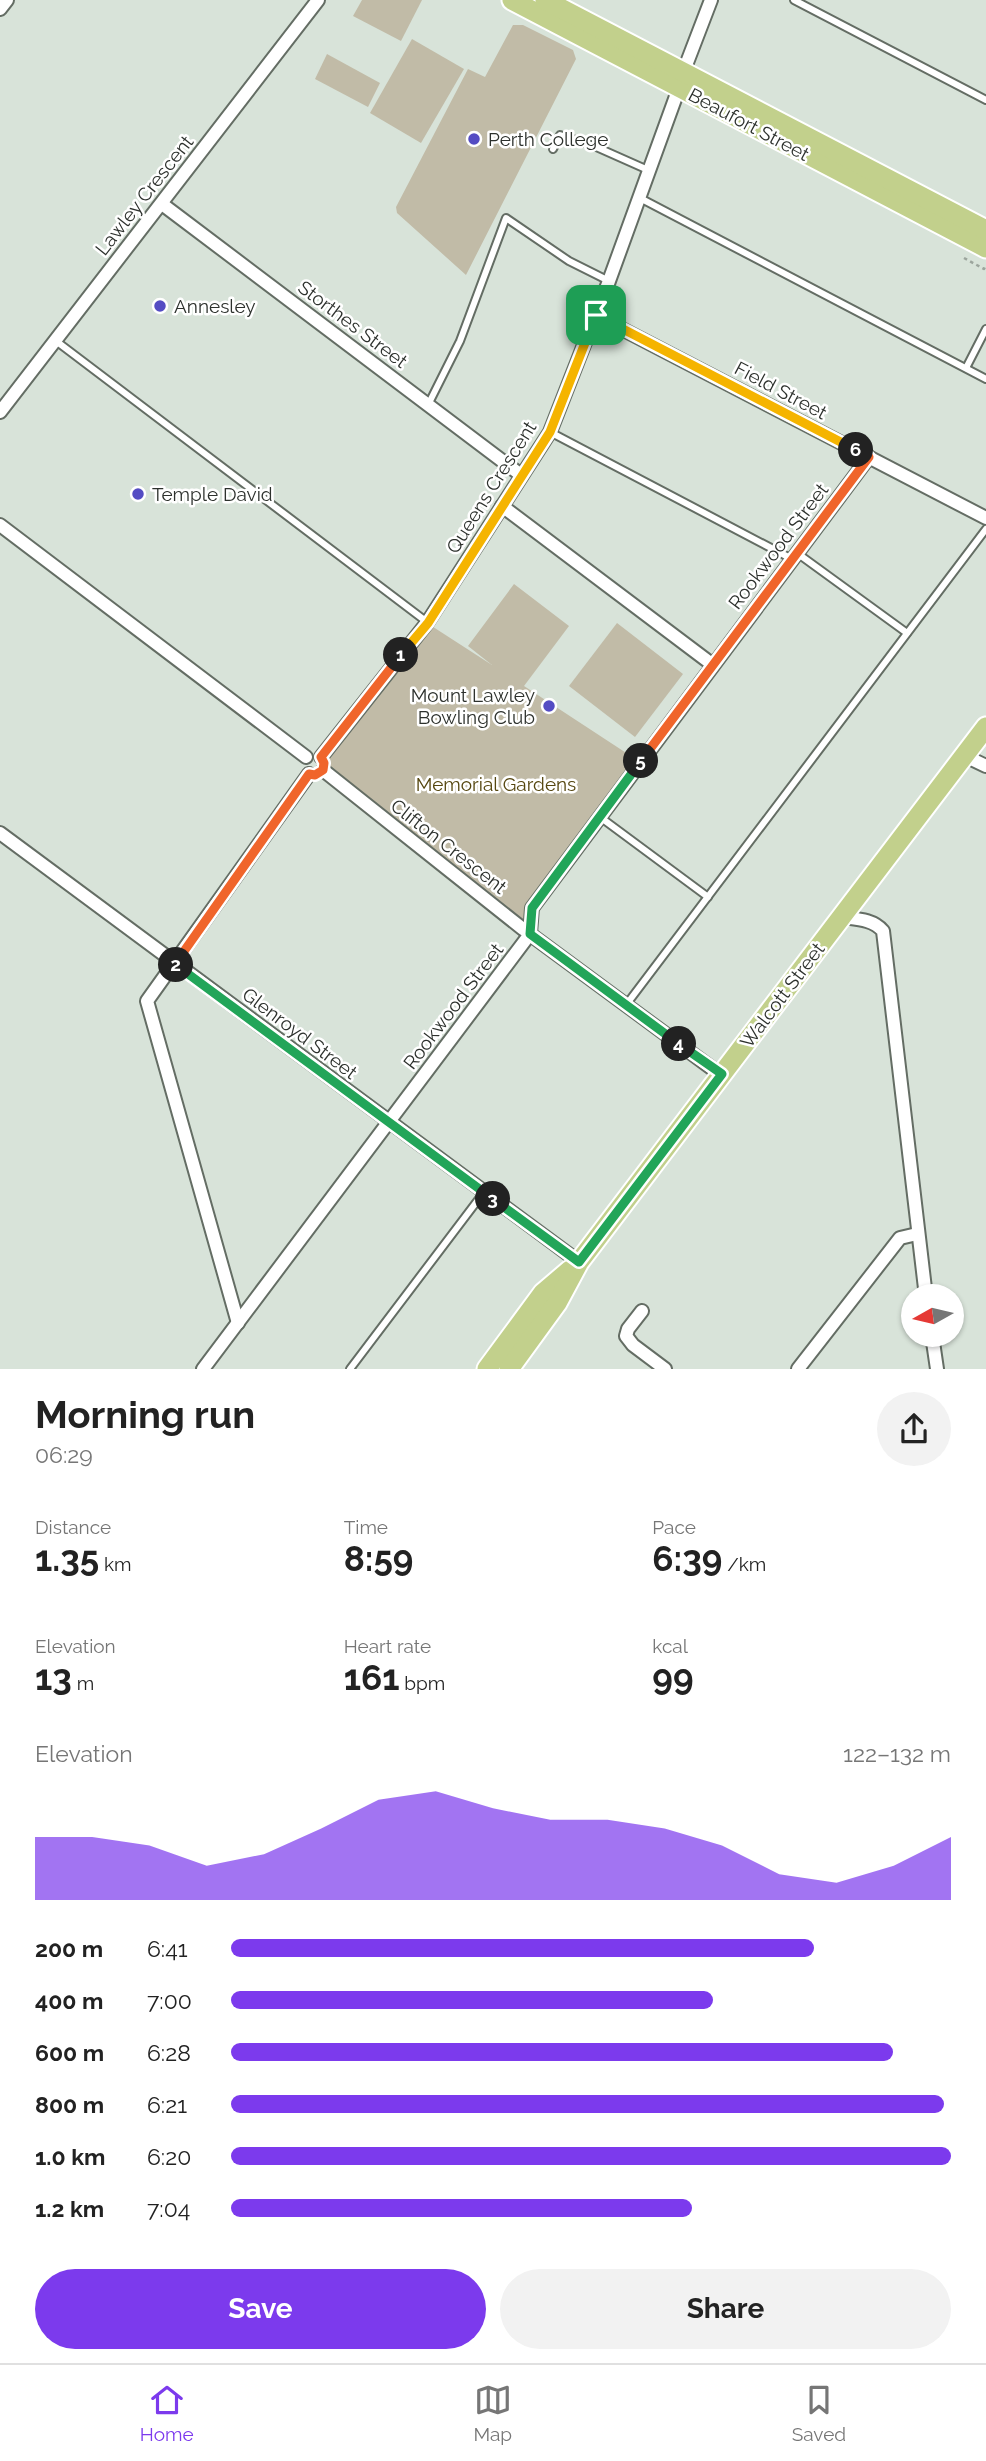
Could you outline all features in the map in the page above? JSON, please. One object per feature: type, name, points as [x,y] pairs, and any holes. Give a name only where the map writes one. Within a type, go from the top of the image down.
[{"type":"main road","name":"Beaufort Street","points":[[512,0],[986,230]]},
{"type":"main road","name":"Beaufort Street","points":[[545,0],[681,80],[986,248]]},
{"type":"main road","name":"Walcott Street","points":[[503,1365],[543,1293],[579,1262],[986,727]]},
{"type":"street","points":[[0,9],[7,0]]},
{"type":"street","name":"Lawley Crescent","points":[[0,412],[318,0]]},
{"type":"street","name":"Queens Crescent","points":[[321,757],[428,623],[550,432],[609,281],[711,0]]},
{"type":"street","name":"Storthes Street","points":[[162,204],[521,475]]},
{"type":"street","name":"Field Street","points":[[596,315],[986,518]]},
{"type":"street","name":"Rookwood Street","points":[[207,1368],[530,934],[532,908],[869,457]]},
{"type":"street","points":[[502,506],[713,664]]},
{"type":"street","points":[[0,526],[306,757]]},
{"type":"street","points":[[312,754],[321,757],[323,770],[315,775],[309,774],[303,766],[306,757],[312,754]]},
{"type":"street","points":[[965,756],[986,766]]},
{"type":"street","name":"Clifton Crescent","points":[[323,770],[530,934],[722,1074]]},
{"type":"street","points":[[238,1323],[147,1001],[309,774]]},
{"type":"street","name":"Glenroyd Street","points":[[0,833],[579,1262]]},
{"type":"street","points":[[842,918],[870,921],[883,931],[924,1284]]},
{"type":"street","points":[[798,1369],[900,1237],[917,1234]]},
{"type":"street","points":[[642,1311],[626,1336],[633,1345],[664,1369]]},
{"type":"street","points":[[934,1348],[937,1369]]},
{"type":"lane","points":[[794,0],[986,100]]},
{"type":"lane","points":[[553,149],[560,135],[594,146],[648,170]]},
{"type":"lane","points":[[638,197],[986,379]]},
{"type":"lane","points":[[428,405],[460,341],[506,218],[569,261],[609,281]]},
{"type":"lane","points":[[966,368],[986,329]]},
{"type":"lane","points":[[54,340],[428,623]]},
{"type":"lane","points":[[550,432],[794,556],[907,633]]},
{"type":"lane","points":[[626,1005],[986,529]]},
{"type":"lane","points":[[600,817],[708,897]]},
{"type":"lane","points":[[350,1369],[484,1192]]},
{"type":"path","points":[[964,258],[984,269],[986,265]]},
{"type":"green space","points":[[362,0],[422,0],[401,41],[353,16]]},
{"type":"green space","points":[[513,25],[523,25],[573,50],[576,59],[466,275],[397,213],[396,207],[468,69],[485,77]]},
{"type":"green space","points":[[412,39],[464,69],[421,143],[370,113]]},
{"type":"green space","points":[[327,54],[380,83],[368,107],[315,79]]},
{"type":"green space","name":"Memorial Gardens","points":[[514,584],[569,626],[524,686],[640,762],[523,929],[316,766],[427,623],[492,665],[468,646]]},
{"type":"green space","points":[[617,623],[683,674],[635,737],[569,686]]},
{"type":"place","name":"Perth College","points":[[474,139]]},
{"type":"place","name":"Annesley","points":[[160,306]]},
{"type":"place","name":"Temple David","points":[[138,494]]},
{"type":"place","name":"Mount Lawley Bowling Club","points":[[549,706]]},
{"type":"route","points":[[596,315],[869,457],[532,908],[530,934],[722,1074],[579,1262],[175,964],[309,774],[315,775],[323,770],[324,760],[321,757],[428,623],[550,432],[596,315]]}]
